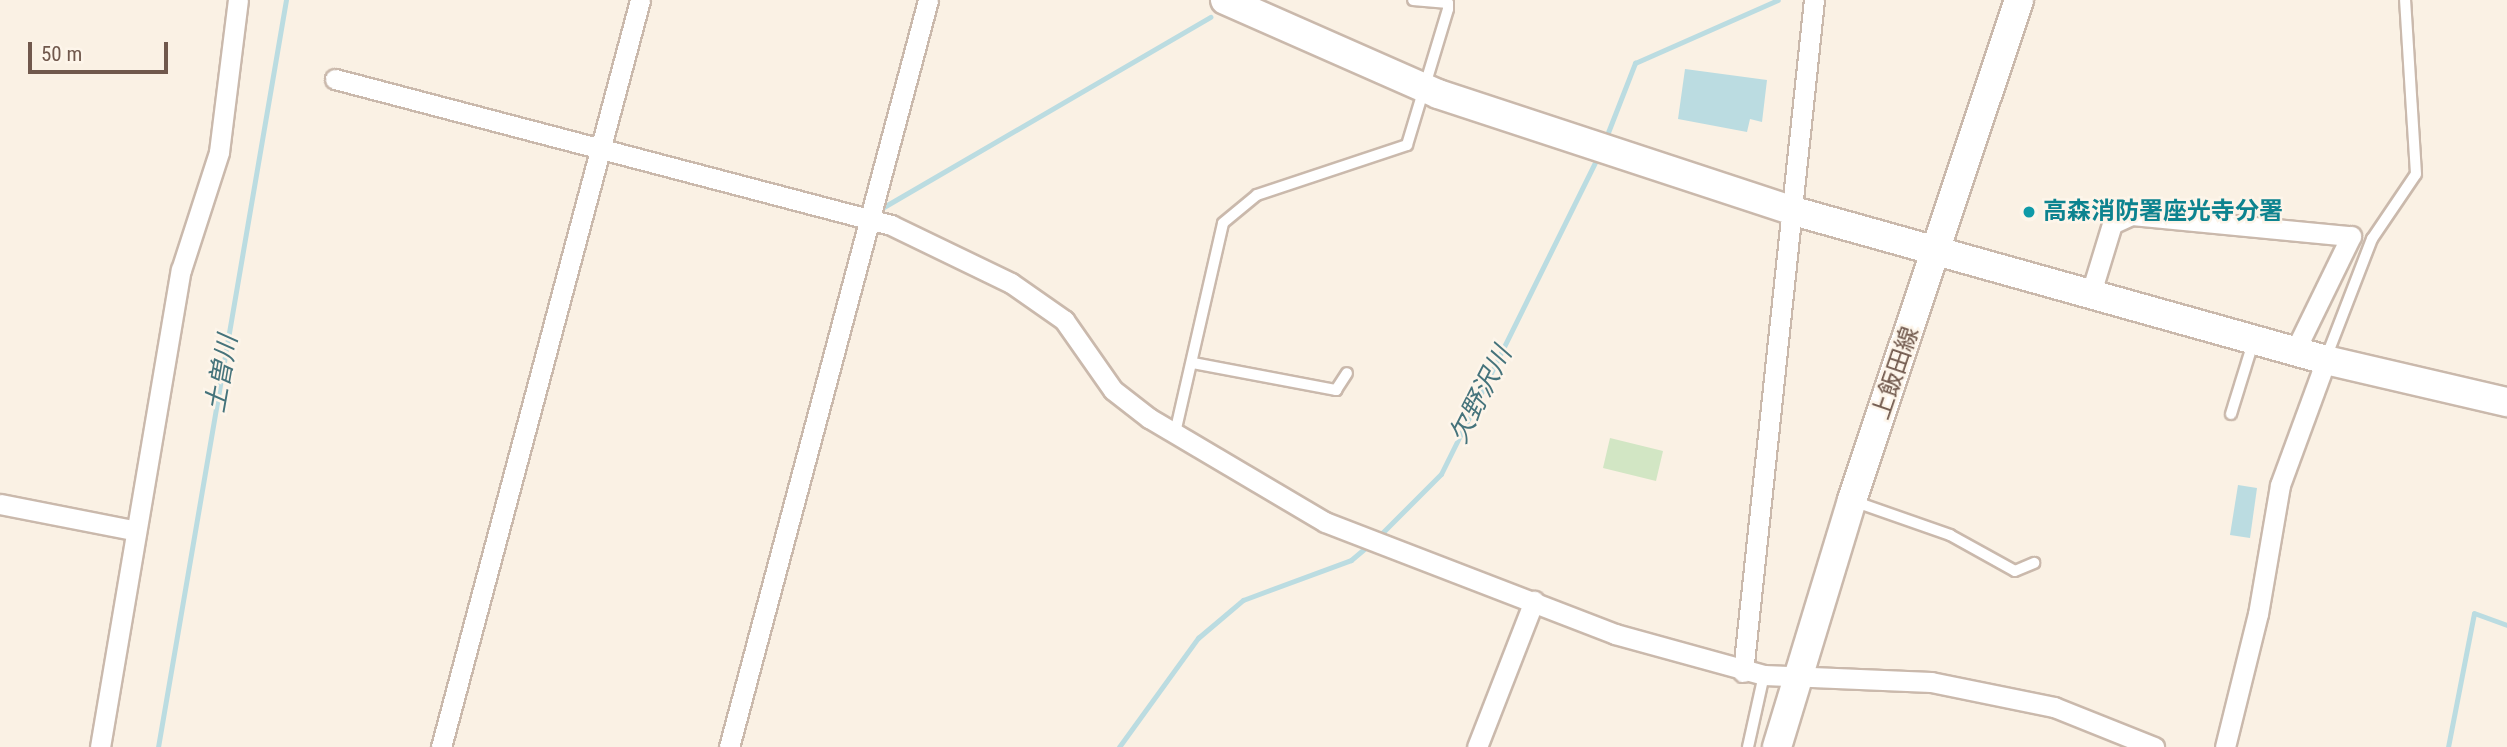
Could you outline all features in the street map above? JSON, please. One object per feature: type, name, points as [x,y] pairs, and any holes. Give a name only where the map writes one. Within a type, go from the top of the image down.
[{"type":"street","points":[[100,747],[133,530],[181,270],[219,152],[238,0]]},
{"type":"street","points":[[441,747],[640,0]]},
{"type":"street","points":[[729,747],[928,0]]},
{"type":"street","points":[[1743,672],[1814,0]]},
{"type":"street","name":"上飯田線","points":[[1777,747],[1852,500],[1940,250],[2020,0]]},
{"type":"street","points":[[1234,1],[1426,90],[1585,145],[1790,210],[2326,360],[2507,402]]},
{"type":"street","points":[[335,79],[870,219],[1011,283],[1064,320],[1113,390],[1175,433],[1358,536],[1615,634],[1764,676],[1797,680],[1931,682],[2054,707],[2154,747]]},
{"type":"street","points":[[2090,296],[2112,224],[2131,215],[2351,236],[2295,351]]},
{"type":"street","points":[[2225,747],[2258,614],[2280,485],[2326,360]]},
{"type":"street","points":[[0,504],[133,530]]},
{"type":"street","points":[[1476,747],[1534,601]]},
{"type":"lane","points":[[1175,433],[1223,223],[1257,195],[1407,145],[1426,90],[1448,2],[1413,0]]},
{"type":"lane","points":[[2326,360],[2372,239],[2416,174],[2405,0]]},
{"type":"lane","points":[[2231,414],[2254,339]]},
{"type":"lane","points":[[1193,363],[1336,390],[1347,373]]},
{"type":"lane","points":[[1852,500],[1950,535],[2015,571],[2034,563]]},
{"type":"lane","points":[[1748,747],[1764,676]]},
{"type":"green space","points":[[1610,438],[1663,451],[1656,481],[1603,468]]},
{"type":"water","points":[[1685,69],[1767,80],[1762,122],[1750,119],[1747,132],[1678,119]]},
{"type":"water","points":[[2238,485],[2257,488],[2250,538],[2230,535]]},
{"type":"waterway","name":"土曽川","points":[[158,747],[286,0]]},
{"type":"waterway","name":"欠野沢川","points":[[1605,140],[1635,63],[1778,0]]},
{"type":"waterway","points":[[882,208],[1210,17]]},
{"type":"waterway","name":"欠野沢川","points":[[1378,537],[1441,474],[1599,155]]},
{"type":"waterway","name":"欠野沢川","points":[[1119,747],[1198,638],[1243,600],[1351,560],[1371,543]]},
{"type":"waterway","points":[[2448,747],[2474,613],[2507,625]]},
{"type":"place","name":"高森消防署座光寺分署","points":[[2029,212]]}]
